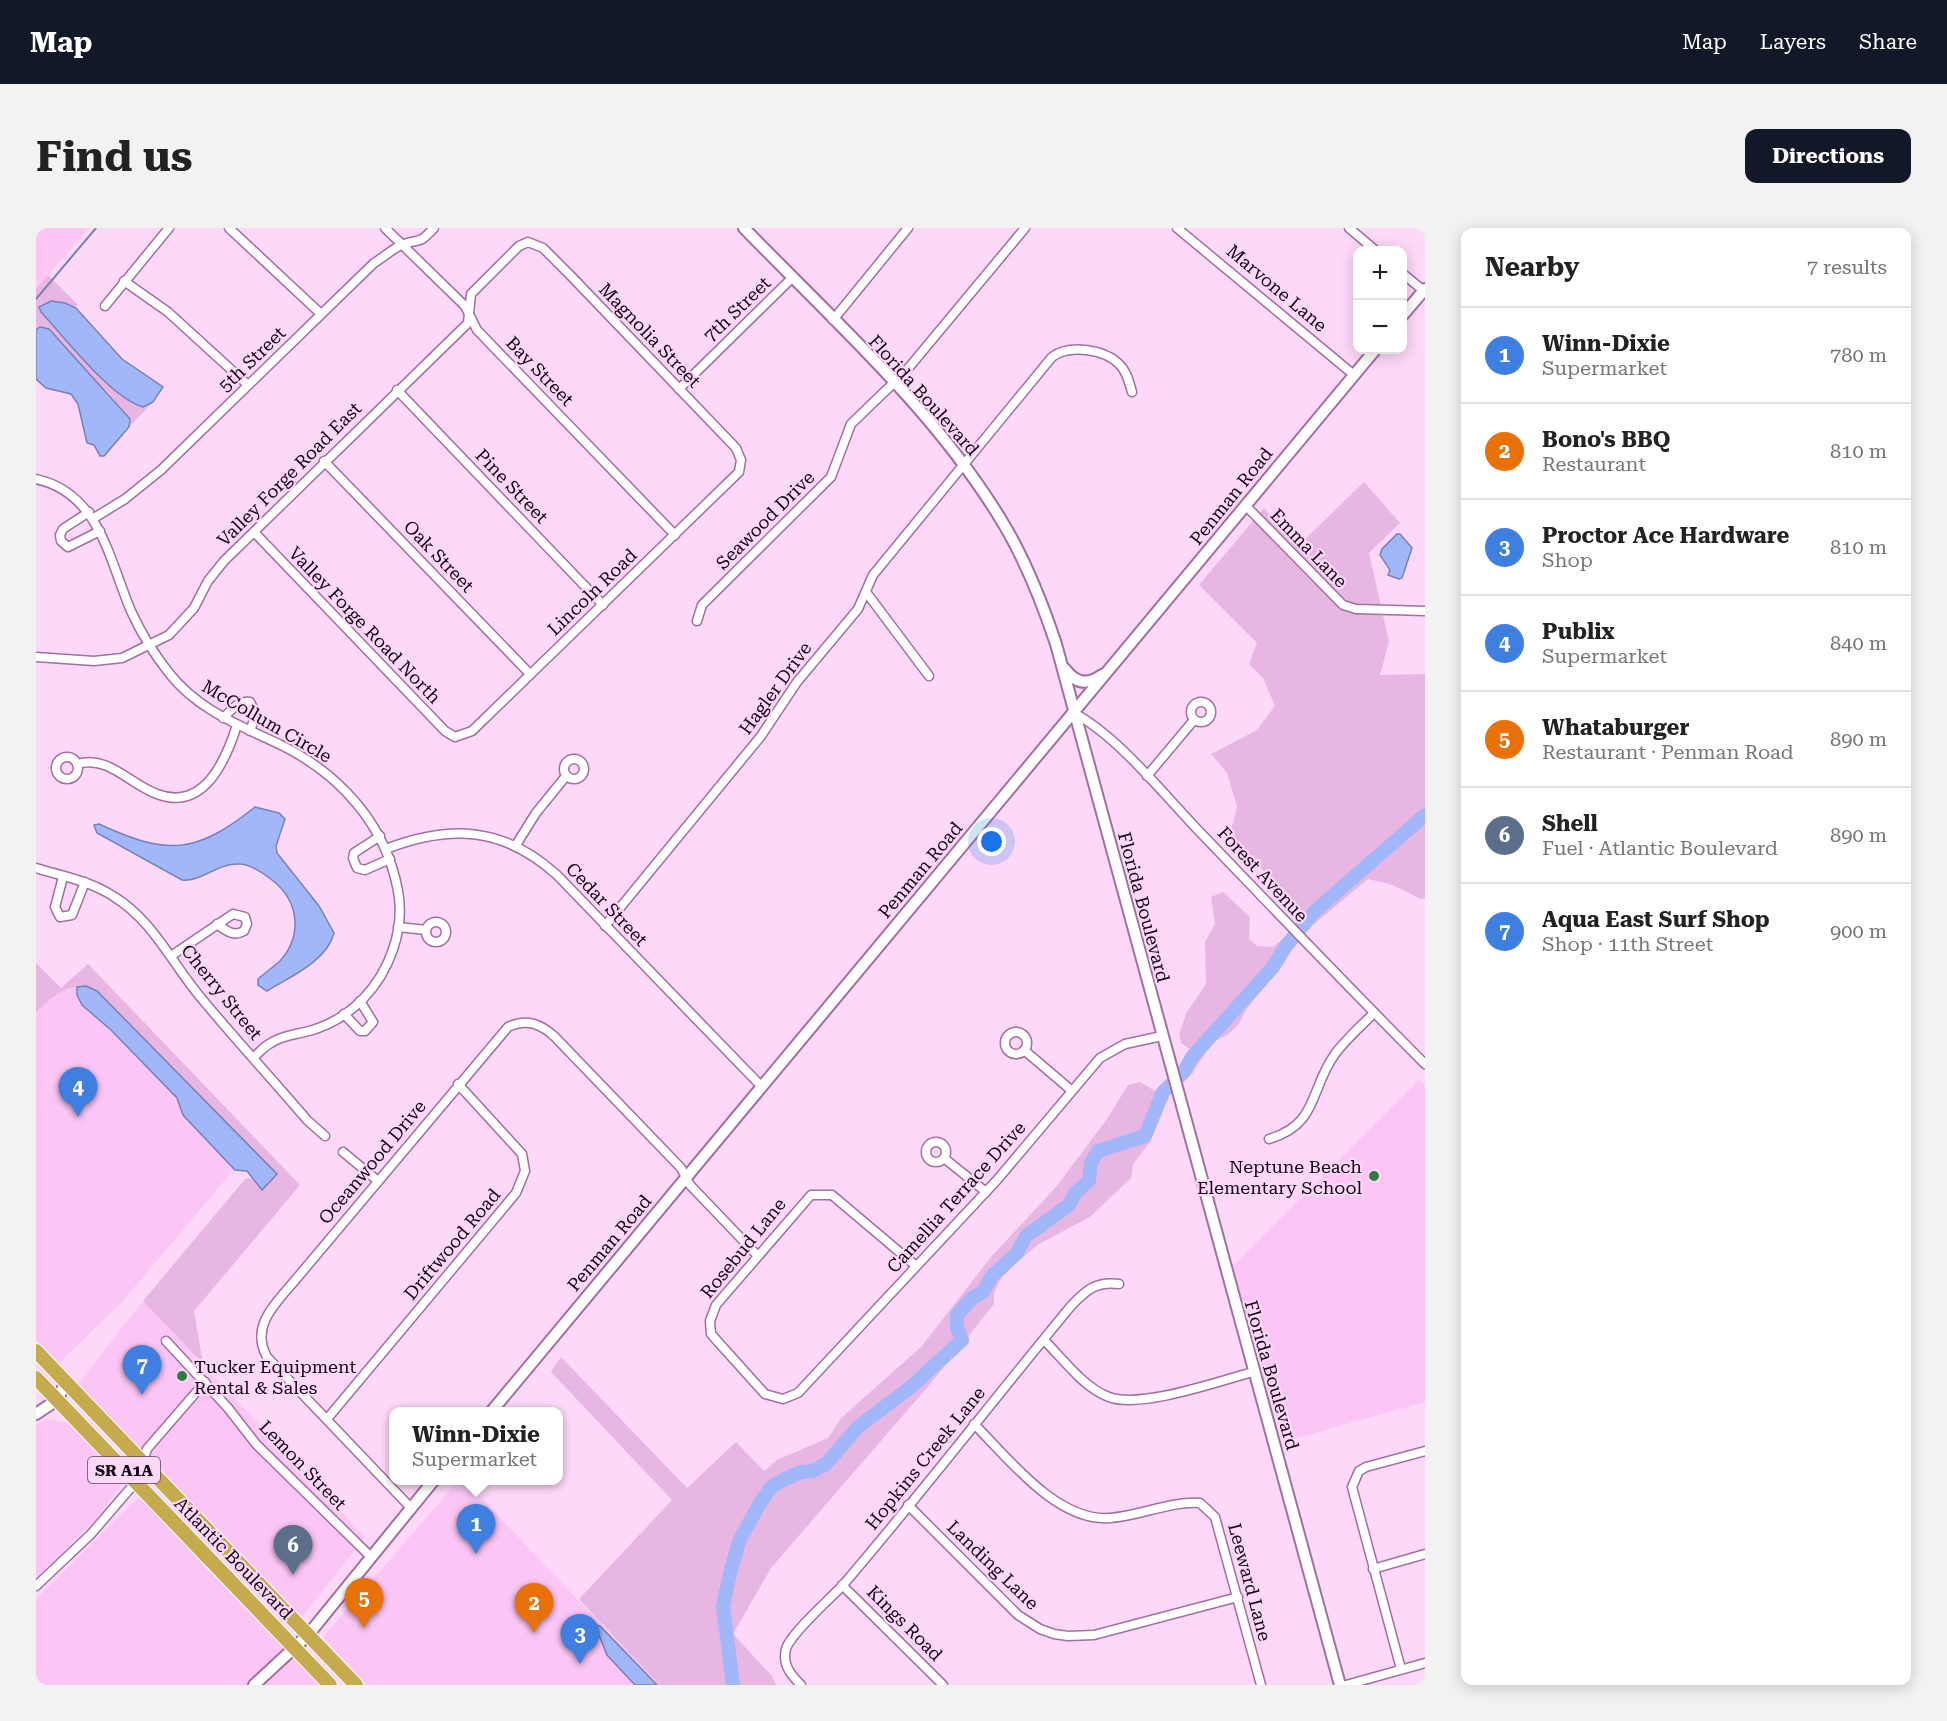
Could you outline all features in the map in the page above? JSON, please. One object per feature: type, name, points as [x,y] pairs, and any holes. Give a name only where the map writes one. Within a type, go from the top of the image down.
[{"type":"highway","name":"Atlantic Boulevard","points":[[36,1351],[356,1685]]},
{"type":"highway","name":"Atlantic Boulevard","points":[[36,1378],[330,1685]]},
{"type":"street","points":[[105,306],[169,228]]},
{"type":"street","points":[[229,228],[321,314]]},
{"type":"street","name":"Bay Street","points":[[385,228],[404,244],[465,306],[477,330],[675,535]]},
{"type":"street","name":"5th Street","points":[[100,531],[75,545],[68,546],[62,542],[60,535],[63,529],[143,485],[374,264],[404,244],[416,244],[434,228]]},
{"type":"street","name":"Florida Boulevard","points":[[744,228],[894,383],[965,466],[1018,550],[1045,612],[1062,665],[1340,1685]]},
{"type":"street","points":[[833,320],[908,228]]},
{"type":"street","name":"Seawood Drive","points":[[697,621],[702,605],[831,477],[851,423],[894,383],[1025,228]]},
{"type":"street","name":"Marvone Lane","points":[[1178,228],[1354,375]]},
{"type":"street","points":[[1349,228],[1370,246]]},
{"type":"street","name":"Valley Forge Road East","points":[[36,657],[103,660],[122,658],[151,646],[179,627],[214,571],[324,461],[464,327],[468,322],[471,294],[519,246],[528,243]]},
{"type":"street","name":"Magnolia Street","points":[[528,243],[543,248],[736,448],[741,460]]},
{"type":"street","points":[[1407,277],[1424,290],[1407,310]]},
{"type":"street","name":"7th Street","points":[[679,389],[792,278]]},
{"type":"street","points":[[124,281],[168,312],[248,385]]},
{"type":"street","name":"Hagler Drive","points":[[605,926],[761,736],[789,693],[858,609],[873,575],[965,466],[1044,365],[1058,352],[1076,349],[1114,359],[1125,372],[1132,392]]},
{"type":"street","name":"Penman Road","points":[[495,1407],[1372,354]]},
{"type":"street","name":"Pine Street","points":[[397,390],[603,605]]},
{"type":"street","name":"Lincoln Road","points":[[456,737],[472,731],[603,605],[739,472],[741,460]]},
{"type":"street","name":"Oak Street","points":[[324,461],[530,674]]},
{"type":"street","name":"McCollum Circle","points":[[36,478],[62,488],[91,515],[100,531],[141,632],[188,694],[223,718],[280,745],[319,767],[356,802],[380,836],[390,859],[399,896],[398,927],[389,959],[377,981],[360,1001],[326,1026],[270,1043],[254,1057]]},
{"type":"street","name":"Emma Lane","points":[[1245,505],[1343,605],[1356,609],[1425,611]]},
{"type":"street","name":"Valley Forge Road North","points":[[254,532],[445,731],[456,737]]},
{"type":"street","points":[[866,592],[929,676]]},
{"type":"street","points":[[1062,665],[1074,679],[1083,682],[1093,681],[1110,669]]},
{"type":"street","points":[[223,718],[238,704],[244,701],[250,702],[256,714],[250,731]]},
{"type":"street","name":"Forest Avenue","points":[[1074,713],[1101,730],[1425,1064]]},
{"type":"street","points":[[1147,776],[1194,720]]},
{"type":"street","points":[[77,764],[85,762],[102,764],[118,770],[158,795],[188,796],[201,790],[216,776],[237,725]]},
{"type":"street","points":[[516,845],[536,813],[566,776]]},
{"type":"street","name":"Cedar Street","points":[[386,849],[416,838],[452,833],[482,835],[516,845],[543,862],[762,1087]]},
{"type":"street","points":[[380,836],[354,853],[354,864],[357,868],[365,870],[390,859]]},
{"type":"street","name":"Cherry Street","points":[[36,868],[85,882],[112,895],[135,911],[155,932],[201,999],[325,1136]]},
{"type":"street","points":[[63,877],[55,907],[60,917],[72,915],[85,882]]},
{"type":"street","points":[[171,956],[218,924]]},
{"type":"street","points":[[398,927],[426,930]]},
{"type":"street","points":[[344,1014],[360,1031],[370,1028],[372,1018],[360,1001]]},
{"type":"street","points":[[1269,1139],[1296,1127],[1305,1116],[1335,1054],[1374,1013]]},
{"type":"street","name":"Oceanwood Drive","points":[[327,1419],[267,1357],[261,1339],[267,1315],[501,1033],[516,1023],[526,1022],[545,1028],[687,1177]]},
{"type":"street","name":"Camellia Terrace Drive","points":[[783,1399],[804,1387],[986,1192],[1071,1090],[1106,1053],[1125,1044],[1162,1036]]},
{"type":"street","points":[[1024,1050],[1071,1090]]},
{"type":"street","name":"Driftwood Road","points":[[327,1419],[516,1193],[524,1178],[522,1154],[458,1084]]},
{"type":"street","points":[[343,1152],[378,1181]]},
{"type":"street","points":[[944,1158],[986,1192]]},
{"type":"street","points":[[687,1177],[690,1185],[757,1255]]},
{"type":"street","name":"Rosebud Lane","points":[[783,1399],[765,1394],[715,1339],[710,1327],[716,1305],[811,1195],[832,1195],[916,1266]]},
{"type":"street","name":"Hopkins Creek Lane","points":[[798,1682],[788,1671],[786,1648],[792,1637],[842,1585],[1071,1306],[1092,1286],[1106,1282],[1119,1284]]},
{"type":"street","points":[[1044,1340],[1095,1390],[1122,1401],[1152,1398],[1253,1372]]},
{"type":"street","name":"Lemon Street","points":[[166,1341],[205,1382],[256,1444],[371,1557]]},
{"type":"street","points":[[36,1414],[57,1400],[66,1382]]},
{"type":"street","points":[[36,1586],[91,1534],[135,1482],[152,1442],[205,1382]]},
{"type":"street","points":[[327,1419],[389,1485]]},
{"type":"street","name":"Leeward Lane","points":[[974,1424],[1054,1502],[1085,1516],[1110,1518],[1181,1502],[1200,1503],[1215,1517],[1261,1685]]},
{"type":"street","points":[[1401,1669],[1352,1492],[1353,1479],[1366,1467],[1425,1451]]},
{"type":"street","points":[[389,1485],[411,1508]]},
{"type":"street","points":[[254,1685],[308,1635],[430,1485]]},
{"type":"street","name":"Landing Lane","points":[[908,1505],[1018,1615],[1054,1634],[1094,1635],[1238,1598]]},
{"type":"street","points":[[213,1562],[226,1549]]},
{"type":"street","points":[[1373,1569],[1425,1554]]},
{"type":"street","name":"Kings Road","points":[[842,1585],[944,1685]]},
{"type":"street","points":[[1346,1685],[1425,1663]]},
{"type":"shaded area","points":[[36,228],[89,228],[36,289]]},
{"type":"shaded area","points":[[48,275],[77,304],[76,308],[65,303],[41,312],[89,366],[117,392],[143,407],[153,402],[129,427],[130,419],[49,329],[40,327],[36,330],[36,289]]},
{"type":"shaded area","points":[[1364,482],[1400,523],[1369,553],[1389,642],[1380,675],[1425,674],[1425,898],[1421,899],[1390,884],[1368,879],[1308,929],[1297,918],[1296,906],[1230,835],[1237,806],[1227,773],[1211,754],[1257,730],[1275,706],[1263,678],[1249,664],[1257,643],[1199,585],[1264,508],[1297,547]]},
{"type":"shaded area","points":[[1223,892],[1250,917],[1249,939],[1257,946],[1273,947],[1286,936],[1295,946],[1282,958],[1281,967],[1246,1010],[1239,1024],[1226,1036],[1213,1041],[1192,1074],[1183,1081],[1180,1066],[1191,1050],[1181,1043],[1179,1034],[1187,1012],[1206,984],[1205,942],[1215,924],[1211,897]]},
{"type":"shaded area","points":[[36,963],[61,988],[88,964],[300,1185],[194,1311],[203,1364],[143,1301],[245,1179],[253,1178],[262,1190],[277,1174],[97,991],[79,987],[64,990],[36,1012]]},
{"type":"shaded area","points":[[36,964],[61,988],[88,964],[258,1141],[122,1302],[59,1363],[36,1340]]},
{"type":"shaded area","name":"Neptune Beach Elementary School","points":[[1419,1080],[1425,1086],[1425,1402],[1283,1442],[1233,1266]]},
{"type":"shaded area","points":[[1140,1082],[1155,1091],[1165,1082],[1169,1099],[1161,1107],[1150,1142],[1133,1164],[1131,1178],[1090,1217],[1039,1244],[1001,1278],[994,1293],[994,1304],[931,1383],[771,1568],[733,1634],[772,1676],[776,1685],[659,1685],[579,1599],[672,1500],[551,1372],[561,1357],[687,1488],[736,1442],[764,1471],[777,1460],[828,1438],[841,1418],[921,1347],[991,1257],[1056,1187],[1107,1119],[1128,1085]]},
{"type":"shaded area","points":[[143,1301],[365,1537],[302,1617],[78,1384]]},
{"type":"shaded area","points":[[48,1419],[69,1423],[124,1481],[93,1522],[36,1577],[36,1424]]},
{"type":"shaded area","points":[[455,1485],[469,1485],[659,1685],[367,1685],[323,1637]]},
{"type":"shaded area","points":[[139,1497],[320,1685],[36,1685],[36,1599]]},
{"type":"water","points":[[51,301],[65,303],[76,308],[122,359],[163,387],[153,402],[143,407],[130,401],[103,380],[41,312],[39,307]]},
{"type":"water","points":[[40,327],[49,329],[130,419],[129,427],[104,456],[100,456],[94,445],[87,443],[78,404],[71,394],[46,388],[36,379],[36,330]]},
{"type":"water","points":[[1397,534],[1400,534],[1412,548],[1402,578],[1399,579],[1388,575],[1390,570],[1380,555],[1382,549]]},
{"type":"water","points":[[255,807],[279,813],[285,819],[276,846],[277,853],[319,906],[334,933],[324,952],[316,960],[267,991],[258,985],[258,979],[280,961],[287,951],[295,929],[292,908],[281,888],[256,869],[239,864],[231,864],[196,878],[182,880],[97,833],[94,825],[99,824],[144,841],[163,845],[181,845],[215,834]]},
{"type":"water","points":[[86,986],[97,991],[277,1174],[262,1190],[247,1171],[235,1170],[183,1115],[177,1098],[111,1030],[82,1005],[77,995],[77,987]]},
{"type":"water","points":[[595,1625],[600,1626],[657,1685],[635,1685],[607,1655]]},
{"type":"waterway","points":[[36,299],[96,228]]},
{"type":"waterway","points":[[733,1685],[723,1606],[740,1539],[771,1487],[801,1472],[813,1471],[826,1464],[858,1427],[912,1386],[962,1340],[957,1328],[957,1315],[972,1298],[983,1292],[992,1276],[1017,1253],[1026,1236],[1069,1205],[1076,1192],[1089,1181],[1091,1163],[1098,1151],[1145,1136],[1163,1092],[1183,1073],[1192,1057],[1273,967],[1286,946],[1315,911],[1425,815]]},
{"type":"place","name":"Publix","points":[[78,1117]]},
{"type":"place","name":"Neptune Beach Elementary School","points":[[1374,1176]]},
{"type":"place","name":"Tucker Equipment Rental & Sales","points":[[182,1376]]},
{"type":"place","name":"Aqua East Surf Shop","points":[[142,1395]]},
{"type":"place","name":"Winn-Dixie","points":[[476,1554]]},
{"type":"place","name":"Shell","points":[[293,1575]]},
{"type":"place","name":"Whataburger","points":[[364,1628]]},
{"type":"place","name":"Bono's BBQ","points":[[534,1633]]},
{"type":"place","name":"Proctor Ace Hardware","points":[[580,1664]]}]
